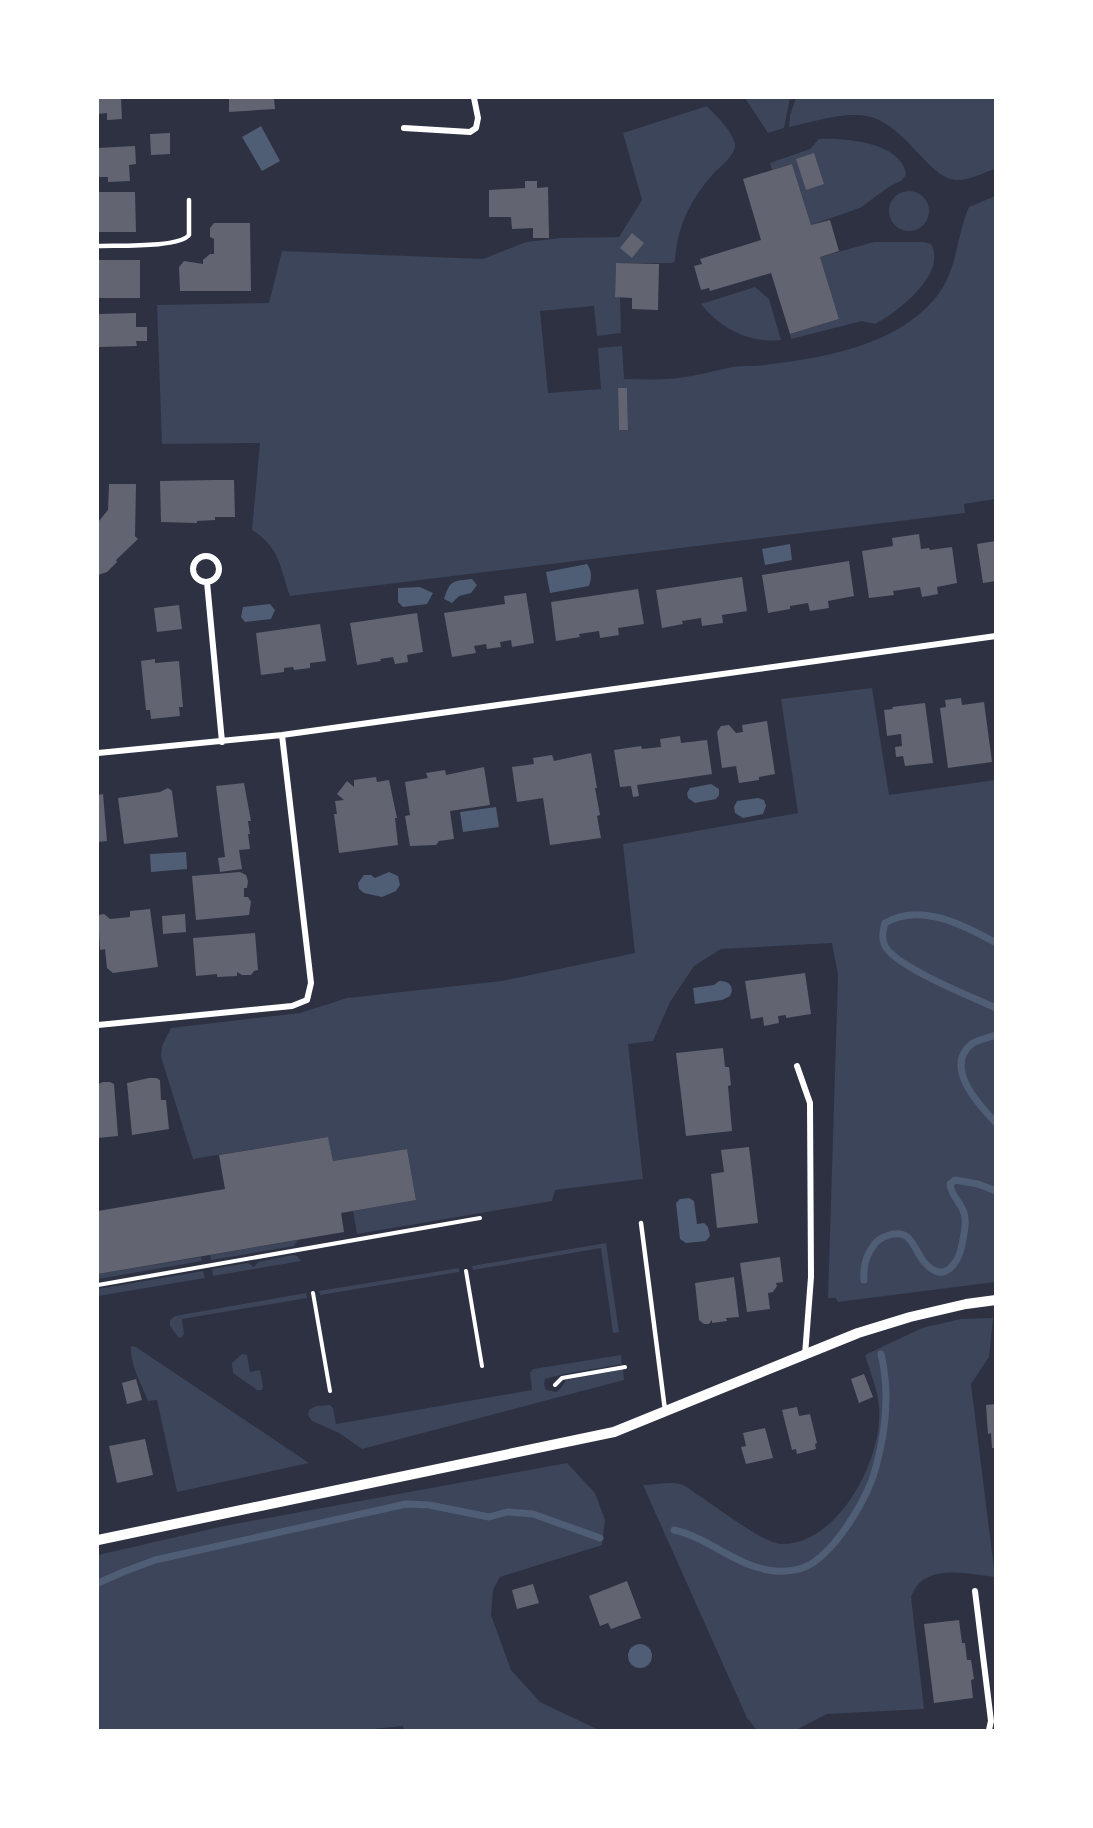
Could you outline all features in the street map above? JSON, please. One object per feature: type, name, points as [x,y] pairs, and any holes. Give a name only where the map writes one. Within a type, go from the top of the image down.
[{"type":"street","points":[[404,128],[470,132],[476,128],[478,118],[474,98]]},
{"type":"street","points":[[207,555],[215,559],[219,567],[218,576],[207,582],[198,580],[192,569],[195,561],[207,555]]},
{"type":"street","points":[[207,582],[222,742]]},
{"type":"street","points":[[98,753],[282,735],[996,636]]},
{"type":"street","points":[[98,1025],[292,1006],[307,1000],[311,983],[282,735]]},
{"type":"street","points":[[797,1066],[810,1103],[811,1277],[805,1356]]},
{"type":"street","points":[[98,1540],[615,1432],[858,1333],[910,1317],[966,1304],[996,1300]]},
{"type":"street","points":[[975,1591],[991,1721],[989,1731]]},
{"type":"lane","points":[[98,246],[172,243],[186,238],[189,235],[189,200]]},
{"type":"lane","points":[[641,1223],[665,1413]]},
{"type":"path","points":[[98,1285],[480,1218]]},
{"type":"path","points":[[465,1270],[482,1366]]},
{"type":"path","points":[[313,1293],[330,1391]]},
{"type":"path","points":[[555,1385],[562,1377],[625,1366]]},
{"type":"shaded area","points":[[745,98],[790,98],[784,128],[768,133]]},
{"type":"shaded area","points":[[796,98],[995,98],[995,169],[965,179],[955,180],[945,177],[893,129],[867,116],[838,116],[789,127],[790,115]]},
{"type":"shaded area","points":[[707,106],[731,134],[735,148],[692,203],[682,225],[675,261],[672,263],[616,263],[615,297],[620,297],[621,333],[597,336],[594,306],[540,311],[548,393],[601,389],[598,348],[622,346],[624,379],[660,379],[691,376],[736,366],[760,366],[810,358],[858,347],[880,338],[921,313],[937,296],[953,264],[969,207],[995,196],[995,499],[964,504],[965,513],[290,596],[281,566],[273,551],[252,530],[260,443],[162,444],[157,305],[269,303],[282,251],[483,259],[526,242],[561,238],[619,237],[642,200],[623,133]],"holes":[[[618,388],[627,388],[628,430],[619,430]]]},
{"type":"shaded area","points":[[261,126],[280,161],[262,171],[242,137]]},
{"type":"shaded area","points":[[819,139],[857,141],[884,149],[903,164],[906,175],[901,181],[890,186],[860,208],[811,225],[792,164],[772,170],[770,163],[810,149]]},
{"type":"shaded area","points":[[909,191],[917,192],[923,197],[928,203],[928,219],[923,225],[917,230],[909,231],[901,230],[895,225],[890,219],[889,211],[890,203],[895,197],[901,192]]},
{"type":"shaded area","points":[[874,242],[931,244],[934,255],[933,267],[918,290],[896,311],[875,324],[862,321],[791,339],[790,334],[839,319],[820,257]]},
{"type":"shaded area","points":[[755,287],[769,299],[781,340],[770,341],[747,337],[726,327],[708,313],[701,304]]},
{"type":"shaded area","points":[[790,544],[792,560],[765,565],[762,549]]},
{"type":"shaded area","points":[[587,564],[591,574],[589,586],[550,593],[546,572]]},
{"type":"shaded area","points":[[472,579],[477,585],[471,593],[459,596],[452,603],[444,599],[450,585],[460,580]]},
{"type":"shaded area","points":[[420,587],[433,593],[427,604],[403,607],[398,602],[398,588]]},
{"type":"shaded area","points":[[270,604],[275,610],[271,619],[245,622],[241,617],[243,607]]},
{"type":"shaded area","points":[[872,688],[889,795],[995,780],[995,1282],[838,1302],[836,1298],[828,1298],[838,975],[832,943],[721,949],[694,966],[670,1002],[653,1041],[628,1044],[643,1179],[555,1190],[552,1201],[357,1234],[353,1211],[416,1200],[407,1149],[333,1161],[328,1137],[193,1159],[161,1057],[162,1046],[171,1028],[300,1013],[347,998],[502,981],[635,953],[623,844],[798,813],[781,699]]},
{"type":"shaded area","points":[[711,784],[719,789],[716,799],[695,803],[688,798],[687,793],[690,788]]},
{"type":"shaded area","points":[[758,798],[764,800],[766,806],[763,814],[743,818],[735,813],[734,807],[737,801]]},
{"type":"shaded area","points":[[496,807],[499,827],[463,832],[460,812]]},
{"type":"shaded area","points":[[186,852],[187,869],[151,872],[150,854]]},
{"type":"shaded area","points":[[389,872],[398,876],[400,885],[396,891],[382,897],[364,893],[359,889],[358,883],[364,875],[371,875],[375,878]]},
{"type":"shaded area","points":[[719,981],[730,985],[732,990],[730,996],[722,1000],[695,1004],[693,988],[714,985]]},
{"type":"shaded area","points":[[689,1198],[694,1201],[697,1224],[704,1223],[708,1227],[710,1236],[706,1241],[686,1243],[680,1239],[676,1203],[680,1199]]},
{"type":"shaded area","points":[[298,1240],[294,1246],[211,1260],[210,1255]]},
{"type":"shaded area","points":[[606,1243],[619,1332],[613,1333],[601,1248],[473,1270],[472,1266]]},
{"type":"shaded area","points":[[293,1255],[301,1261],[213,1276],[212,1269],[248,1263],[254,1267],[258,1262]]},
{"type":"shaded area","points":[[201,1257],[202,1261],[98,1279],[98,1274]]},
{"type":"shaded area","points":[[459,1268],[459,1272],[320,1295],[319,1291]]},
{"type":"shaded area","points":[[203,1271],[205,1278],[98,1296],[98,1289]]},
{"type":"shaded area","points":[[306,1293],[307,1298],[182,1319],[184,1334],[181,1338],[170,1326],[170,1320],[175,1316]]},
{"type":"shaded area","points":[[993,1318],[989,1357],[971,1384],[995,1577],[959,1573],[936,1574],[917,1586],[911,1597],[924,1709],[827,1714],[796,1730],[756,1729],[747,1718],[643,1485],[671,1483],[682,1485],[763,1538],[781,1544],[802,1540],[821,1530],[839,1515],[865,1473],[874,1450],[879,1408],[865,1355],[922,1328],[961,1319]]},
{"type":"shaded area","points":[[131,1346],[136,1347],[309,1463],[177,1492],[157,1400],[148,1401],[134,1367]]},
{"type":"shaded area","points":[[242,1354],[247,1355],[250,1372],[260,1370],[262,1390],[257,1390],[233,1373],[232,1363]]},
{"type":"shaded area","points":[[621,1355],[622,1364],[564,1374],[545,1379],[544,1384],[546,1390],[556,1392],[566,1380],[623,1369],[624,1380],[362,1449],[339,1433],[312,1421],[308,1415],[309,1410],[316,1406],[330,1405],[333,1408],[336,1424],[532,1390],[530,1373],[533,1369]]},
{"type":"shaded area","points":[[567,1463],[595,1493],[605,1520],[602,1545],[500,1577],[493,1590],[491,1615],[511,1670],[540,1702],[599,1730],[404,1730],[403,1726],[363,1730],[98,1730],[98,1555],[224,1526]]},
{"type":"shaded area","points":[[640,1644],[649,1647],[652,1656],[649,1665],[640,1668],[631,1665],[628,1656],[631,1647]]},
{"type":"building","points":[[98,98],[121,98],[122,119],[107,120],[107,113],[98,114]]},
{"type":"building","points":[[229,98],[274,98],[275,109],[229,112]]},
{"type":"building","points":[[170,133],[170,154],[151,155],[150,134]]},
{"type":"building","points":[[135,146],[136,164],[129,165],[130,181],[108,182],[108,177],[98,177],[98,148]]},
{"type":"building","points":[[814,153],[824,184],[806,190],[796,159]]},
{"type":"building","points":[[792,164],[811,225],[830,220],[839,251],[820,257],[839,319],[790,334],[771,273],[710,291],[709,288],[701,290],[694,266],[702,264],[700,259],[761,240],[743,179]]},
{"type":"building","points":[[525,181],[537,181],[537,188],[548,187],[549,238],[533,238],[533,228],[512,229],[511,217],[489,217],[489,190],[525,188]]},
{"type":"building","points":[[98,192],[135,192],[136,232],[98,232]]},
{"type":"building","points":[[214,223],[250,223],[251,291],[180,291],[179,267],[184,261],[203,264],[203,260],[210,254],[214,254],[214,239],[210,237],[210,228]]},
{"type":"building","points":[[632,233],[644,243],[632,258],[620,248]]},
{"type":"building","points":[[98,260],[140,260],[140,298],[98,298]]},
{"type":"building","points":[[616,263],[659,264],[658,310],[632,309],[632,298],[615,297]]},
{"type":"building","points":[[136,313],[136,327],[147,327],[147,341],[136,341],[137,346],[98,347],[98,314]]},
{"type":"building","points":[[618,388],[627,388],[628,430],[619,430]]},
{"type":"building","points":[[234,480],[235,517],[215,517],[215,520],[197,521],[197,523],[161,522],[160,481]]},
{"type":"building","points":[[109,484],[136,484],[135,536],[138,539],[107,572],[98,575],[98,522],[108,510]]},
{"type":"building","points":[[919,534],[921,549],[952,547],[957,583],[937,587],[938,594],[922,597],[920,587],[893,591],[894,595],[869,598],[862,551],[893,546],[892,538]]},
{"type":"building","points":[[996,541],[996,581],[983,583],[977,544]]},
{"type":"building","points":[[849,561],[854,596],[828,601],[829,608],[810,611],[808,603],[768,613],[762,575]]},
{"type":"building","points":[[742,577],[747,611],[722,615],[723,623],[702,626],[701,618],[682,621],[683,624],[662,628],[656,590]]},
{"type":"building","points":[[638,589],[644,624],[618,628],[619,635],[600,638],[599,631],[556,641],[551,602]]},
{"type":"building","points":[[526,593],[534,643],[512,647],[511,640],[500,642],[501,647],[487,649],[486,644],[474,646],[476,653],[452,657],[444,613],[505,604],[504,596]]},
{"type":"building","points":[[179,605],[182,629],[157,632],[154,608]]},
{"type":"building","points":[[417,613],[423,652],[407,655],[408,662],[395,664],[393,657],[357,665],[350,623]]},
{"type":"building","points":[[320,624],[326,661],[310,663],[310,668],[294,670],[293,667],[284,668],[284,672],[261,675],[256,633]]},
{"type":"building","points":[[155,659],[155,663],[179,661],[183,707],[179,707],[180,716],[151,719],[150,710],[146,710],[141,661]]},
{"type":"building","points":[[961,698],[962,705],[984,702],[992,762],[948,768],[940,708],[946,707],[945,700]]},
{"type":"building","points":[[925,703],[933,763],[905,766],[903,756],[896,757],[895,747],[902,746],[901,734],[887,736],[884,710]]},
{"type":"building","points":[[767,721],[775,774],[759,777],[759,780],[739,783],[736,766],[722,768],[717,732],[721,726],[729,725],[736,733],[743,732],[742,725]]},
{"type":"building","points":[[680,736],[681,743],[707,740],[712,774],[637,785],[639,796],[633,797],[631,786],[620,787],[614,750],[641,746],[642,749],[661,747],[660,739]]},
{"type":"building","points":[[591,753],[597,788],[595,788],[600,815],[597,816],[601,838],[550,845],[543,798],[517,802],[512,767],[534,764],[533,758],[552,755],[554,761]]},
{"type":"building","points":[[484,767],[490,805],[450,811],[454,839],[439,841],[436,845],[410,846],[405,816],[410,815],[405,782],[428,778],[426,773],[445,770],[446,775]]},
{"type":"building","points":[[376,777],[377,782],[389,780],[397,818],[395,818],[398,845],[339,853],[334,814],[337,814],[335,801],[344,800],[337,794],[347,781],[354,787],[354,780]]},
{"type":"building","points":[[244,783],[251,821],[248,821],[250,849],[239,850],[242,869],[220,872],[218,858],[225,857],[216,786]]},
{"type":"building","points":[[168,788],[172,791],[178,837],[124,844],[118,798],[160,792]]},
{"type":"building","points":[[103,794],[107,841],[98,842],[98,795]]},
{"type":"building","points":[[240,872],[246,875],[248,881],[247,888],[244,888],[244,897],[248,897],[251,902],[249,915],[196,920],[192,876]]},
{"type":"building","points":[[150,909],[158,967],[113,973],[107,968],[105,949],[100,950],[98,915],[104,914],[110,919],[130,917],[130,911]]},
{"type":"building","points":[[185,914],[186,932],[163,934],[162,916]]},
{"type":"building","points":[[255,933],[258,970],[251,975],[242,975],[237,972],[237,976],[217,977],[217,974],[196,976],[193,938]]},
{"type":"building","points":[[805,973],[811,1014],[786,1018],[786,1015],[778,1016],[779,1023],[764,1026],[763,1017],[751,1019],[745,981]]},
{"type":"building","points":[[723,1048],[725,1067],[729,1067],[731,1085],[728,1086],[732,1131],[686,1136],[676,1053]]},
{"type":"building","points":[[149,1078],[160,1080],[161,1100],[166,1100],[169,1129],[132,1135],[127,1083]]},
{"type":"building","points":[[103,1082],[114,1084],[118,1136],[98,1138],[98,1084]]},
{"type":"building","points":[[328,1137],[333,1161],[407,1149],[416,1200],[341,1213],[344,1232],[98,1274],[98,1211],[225,1189],[219,1155]]},
{"type":"building","points":[[749,1147],[758,1223],[717,1228],[711,1174],[724,1172],[721,1150]]},
{"type":"building","points":[[780,1257],[783,1282],[776,1283],[777,1286],[773,1292],[768,1293],[770,1309],[747,1312],[740,1263]]},
{"type":"building","points":[[734,1277],[739,1317],[726,1318],[727,1321],[712,1323],[712,1320],[709,1324],[704,1324],[699,1320],[695,1283]]},
{"type":"building","points":[[864,1374],[873,1397],[859,1403],[851,1379]]},
{"type":"building","points":[[136,1379],[142,1400],[127,1404],[122,1383]]},
{"type":"building","points":[[996,1404],[996,1448],[992,1448],[991,1433],[988,1434],[986,1405]]},
{"type":"building","points":[[797,1407],[799,1416],[810,1414],[817,1443],[815,1444],[816,1449],[797,1454],[796,1449],[792,1450],[782,1410]]},
{"type":"building","points":[[765,1428],[773,1458],[746,1464],[741,1447],[746,1446],[743,1433]]},
{"type":"building","points":[[145,1439],[153,1475],[117,1483],[109,1446]]},
{"type":"building","points":[[627,1581],[641,1618],[611,1629],[608,1623],[600,1626],[589,1596]]},
{"type":"building","points":[[533,1584],[539,1603],[517,1609],[512,1590]]},
{"type":"building","points":[[959,1620],[967,1660],[971,1660],[974,1679],[971,1680],[973,1698],[934,1703],[924,1624]]},
{"type":"waterway","points":[[996,943],[956,923],[927,915],[899,917],[885,923],[883,935],[885,946],[904,963],[936,981],[996,1008]]},
{"type":"waterway","points":[[996,1035],[973,1043],[964,1052],[961,1063],[966,1085],[996,1123]]},
{"type":"waterway","points":[[864,1280],[866,1261],[871,1249],[880,1239],[889,1235],[897,1234],[908,1237],[921,1258],[932,1269],[938,1272],[949,1269],[954,1265],[960,1252],[965,1221],[964,1212],[950,1184],[955,1180],[978,1184],[996,1191]]},
{"type":"waterway","points":[[674,1530],[700,1539],[736,1559],[762,1569],[793,1570],[807,1566],[821,1556],[851,1521],[866,1493],[876,1467],[886,1410],[881,1354]]},
{"type":"waterway","points":[[98,1583],[155,1560],[406,1504],[429,1505],[489,1517],[507,1512],[533,1514],[600,1538]]}]
